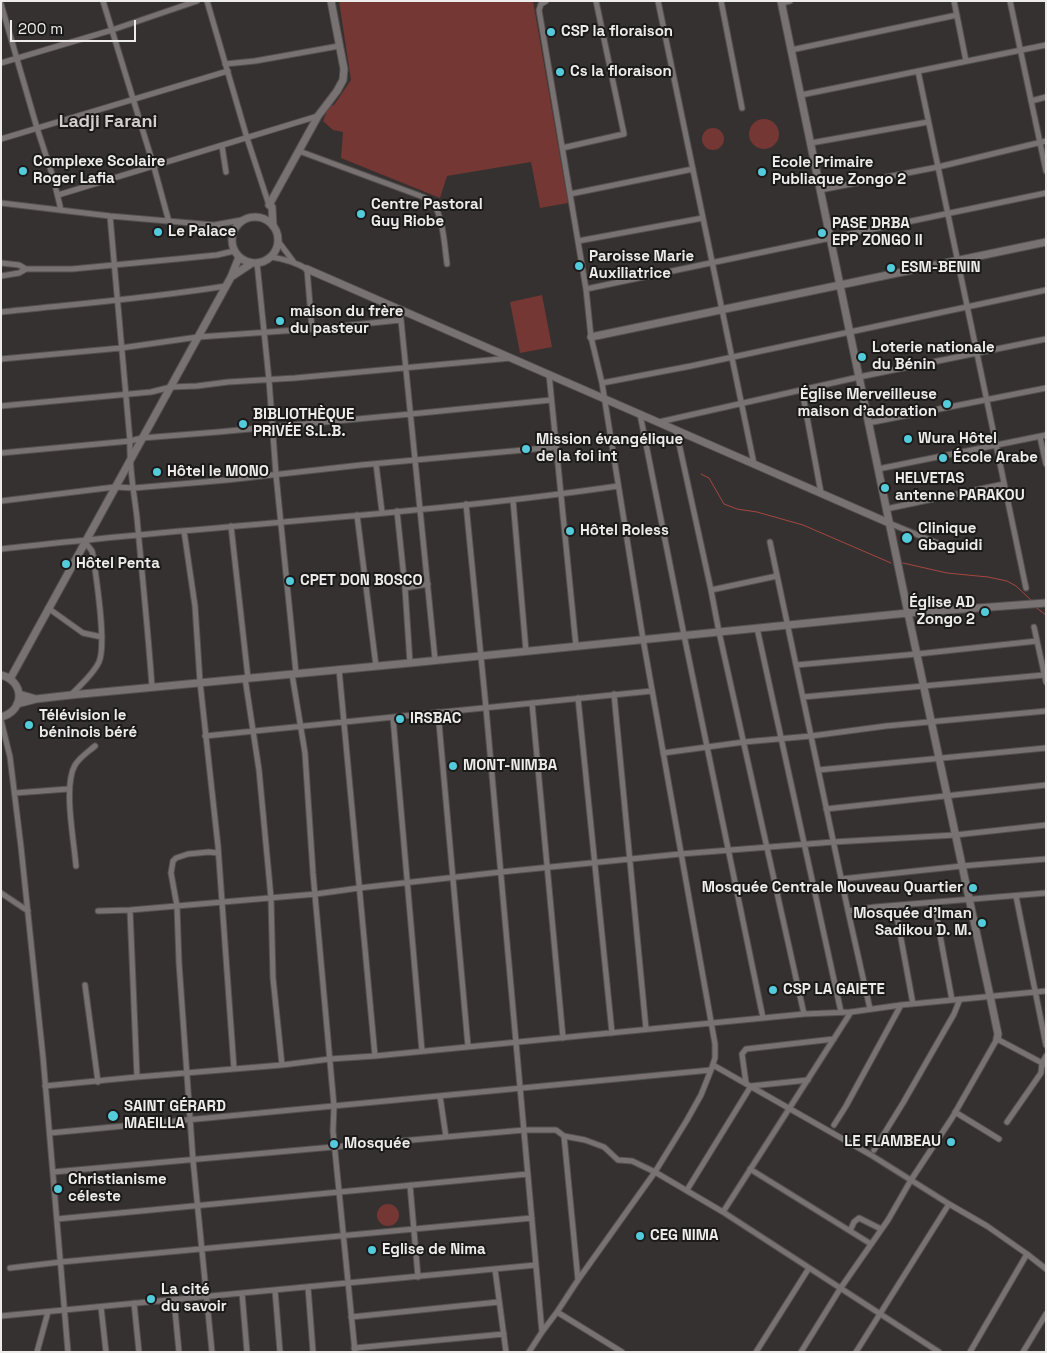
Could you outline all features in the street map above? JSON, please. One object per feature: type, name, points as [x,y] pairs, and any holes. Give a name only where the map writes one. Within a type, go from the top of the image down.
[{"type":"street","points":[[103,1],[169,222]]},
{"type":"street","points":[[1,63],[112,30],[197,1]]},
{"type":"street","points":[[207,1],[247,138],[270,206],[273,226]]},
{"type":"street","points":[[262,218],[318,116],[337,92],[343,80],[344,69],[331,1]]},
{"type":"street","points":[[529,1352],[655,1172],[702,1095],[712,1067],[715,1044],[643,639],[602,383],[591,337],[586,289],[539,10],[541,4],[546,1]]},
{"type":"street","points":[[562,148],[624,134],[596,1]]},
{"type":"street","points":[[658,1],[754,464]]},
{"type":"street","points":[[721,1],[742,108]]},
{"type":"street","points":[[790,1],[781,2],[886,509],[998,1034],[955,1112],[801,1352]]},
{"type":"street","points":[[954,1],[966,61]]},
{"type":"street","points":[[1010,1],[1031,101],[1043,142],[1046,171]]},
{"type":"street","points":[[1,4],[62,210]]},
{"type":"street","points":[[791,50],[957,15]]},
{"type":"street","points":[[225,64],[255,61],[339,46]]},
{"type":"street","points":[[801,95],[1020,50],[1045,47]]},
{"type":"street","points":[[1,139],[228,71]]},
{"type":"street","points":[[918,71],[1026,588]]},
{"type":"street","points":[[1031,101],[1046,97]]},
{"type":"street","points":[[58,195],[318,116]]},
{"type":"street","points":[[810,143],[928,122]]},
{"type":"street","points":[[820,190],[938,167],[1043,142]]},
{"type":"street","points":[[222,146],[226,172]]},
{"type":"street","points":[[299,151],[418,195],[433,204],[438,211],[440,219],[447,264]]},
{"type":"street","points":[[570,194],[693,169]]},
{"type":"street","points":[[586,289],[1046,193]]},
{"type":"street","points":[[1,203],[110,216],[214,225],[255,216],[266,220],[277,233],[277,247],[271,257],[231,277]]},
{"type":"street","points":[[110,216],[130,441],[129,462],[134,488],[152,687]]},
{"type":"street","points":[[578,242],[703,218]]},
{"type":"street","points":[[242,220],[236,226],[231,242],[236,254],[247,262],[255,264]]},
{"type":"street","points":[[214,225],[232,234]]},
{"type":"street","points":[[278,241],[293,262]]},
{"type":"street","points":[[591,337],[1046,242]]},
{"type":"street","points":[[1,263],[19,265],[26,269],[72,269],[236,254]]},
{"type":"street","points":[[68,1352],[58,1219],[28,911],[15,793],[10,758],[1,718],[11,713],[17,704],[19,694],[14,683],[4,675],[48,608],[171,387],[231,277],[236,254]]},
{"type":"street","points":[[271,257],[293,262],[952,549]]},
{"type":"street","points":[[255,264],[269,380],[294,674],[305,753],[334,1106],[333,1131],[355,1350],[504,1334]]},
{"type":"street","points":[[1,276],[19,273],[26,269]]},
{"type":"street","points":[[307,269],[312,329]]},
{"type":"street","points":[[1,312],[118,301],[226,286]]},
{"type":"street","points":[[602,383],[1046,290]]},
{"type":"street","points":[[400,310],[435,659]]},
{"type":"street","points":[[1,359],[121,348],[198,337],[312,329],[401,320]]},
{"type":"street","points":[[658,422],[859,377],[1046,339]]},
{"type":"street","points":[[1,406],[125,395],[171,387],[512,358]]},
{"type":"street","points":[[549,374],[576,646]]},
{"type":"street","points":[[868,423],[1046,388]]},
{"type":"street","points":[[802,390],[821,493]]},
{"type":"street","points":[[1,453],[551,400]]},
{"type":"street","points":[[640,414],[763,1018]]},
{"type":"street","points":[[676,430],[804,1014]]},
{"type":"street","points":[[878,469],[1043,436],[1046,464]]},
{"type":"street","points":[[1,500],[115,487],[134,488],[556,447]]},
{"type":"street","points":[[376,464],[382,512]]},
{"type":"street","points":[[886,509],[1004,484]]},
{"type":"street","points":[[1,549],[513,500],[618,486]]},
{"type":"street","points":[[513,500],[526,651]]},
{"type":"street","points":[[466,504],[542,1332]]},
{"type":"street","points":[[397,511],[410,663]]},
{"type":"street","points":[[357,515],[376,666]]},
{"type":"street","points":[[231,526],[253,732],[259,770],[271,898],[273,978],[282,1064]]},
{"type":"street","points":[[184,530],[195,606],[205,736],[218,853],[234,1069]]},
{"type":"street","points":[[71,694],[97,666],[102,653],[99,598],[93,555],[92,550],[85,542]]},
{"type":"street","points":[[770,542],[870,1009]]},
{"type":"street","points":[[712,590],[777,576]]},
{"type":"street","points":[[405,588],[428,584]]},
{"type":"street","points":[[17,704],[71,694],[410,663],[908,613],[1046,603]]},
{"type":"street","points":[[48,608],[83,633],[102,637]]},
{"type":"street","points":[[1034,627],[1046,682]]},
{"type":"street","points":[[757,628],[841,1012]]},
{"type":"street","points":[[796,665],[1037,641]]},
{"type":"street","points":[[339,669],[375,1056]]},
{"type":"street","points":[[803,697],[1044,675]]},
{"type":"street","points":[[205,736],[652,691]]},
{"type":"street","points":[[19,694],[36,699]]},
{"type":"street","points":[[614,694],[646,1029]]},
{"type":"street","points":[[578,698],[612,1033]]},
{"type":"street","points":[[532,703],[563,1038]]},
{"type":"street","points":[[663,753],[886,726],[1046,711]]},
{"type":"street","points":[[438,712],[468,1046]]},
{"type":"street","points":[[393,718],[422,1051]]},
{"type":"street","points":[[76,866],[68,789],[72,770],[76,763],[95,746]]},
{"type":"street","points":[[818,770],[1046,748]]},
{"type":"street","points":[[826,809],[1046,785]]},
{"type":"street","points":[[15,793],[68,789]]},
{"type":"street","points":[[98,911],[316,894],[501,872],[680,854],[956,834],[1046,825]]},
{"type":"street","points":[[212,1352],[186,1073],[177,906],[171,872],[176,858],[188,854],[218,853]]},
{"type":"street","points":[[841,879],[1046,859]]},
{"type":"street","points":[[1,893],[28,911]]},
{"type":"street","points":[[848,911],[1046,893]]},
{"type":"street","points":[[1016,896],[1046,1045]]},
{"type":"street","points":[[934,903],[952,1000]]},
{"type":"street","points":[[894,906],[912,1004]]},
{"type":"street","points":[[130,910],[137,1076]]},
{"type":"street","points":[[85,985],[98,1082]]},
{"type":"street","points":[[45,1086],[804,1014],[851,1012],[1046,991]]},
{"type":"street","points":[[874,1150],[954,1014],[960,999]]},
{"type":"street","points":[[834,1125],[902,1005]]},
{"type":"street","points":[[723,1212],[851,1012]]},
{"type":"street","points":[[686,1190],[748,1085],[742,1054],[746,1048],[834,1039]]},
{"type":"street","points":[[996,1039],[1044,1064]]},
{"type":"street","points":[[1007,1122],[1041,1073],[1046,1056]]},
{"type":"street","points":[[50,1133],[440,1096],[712,1067],[790,1108],[911,1180],[987,1226],[1046,1268]]},
{"type":"street","points":[[748,1085],[808,1080]]},
{"type":"street","points":[[440,1096],[446,1137]]},
{"type":"street","points":[[955,1112],[999,1139]]},
{"type":"street","points":[[53,1172],[524,1130],[556,1130],[564,1136],[604,1146],[618,1160],[632,1161],[655,1172],[723,1212],[939,1352]]},
{"type":"street","points":[[564,1136],[578,1280]]},
{"type":"street","points":[[750,1169],[871,1244]]},
{"type":"street","points":[[58,1219],[528,1174]]},
{"type":"street","points":[[410,1185],[418,1277]]},
{"type":"street","points":[[856,1352],[950,1204]]},
{"type":"street","points":[[10,1268],[532,1218]]},
{"type":"street","points":[[850,1231],[854,1222],[860,1218],[881,1230]]},
{"type":"street","points":[[970,1352],[1027,1254]]},
{"type":"street","points":[[1,1316],[536,1265]]},
{"type":"street","points":[[756,1352],[809,1268]]},
{"type":"street","points":[[495,1269],[506,1352]]},
{"type":"street","points":[[308,1287],[313,1352]]},
{"type":"street","points":[[275,1290],[280,1352]]},
{"type":"street","points":[[242,1293],[247,1352]]},
{"type":"street","points":[[174,1300],[179,1352]]},
{"type":"street","points":[[352,1317],[499,1302]]},
{"type":"street","points":[[134,1304],[140,1352]]},
{"type":"street","points":[[101,1307],[106,1352]]},
{"type":"street","points":[[37,1352],[48,1312]]},
{"type":"street","points":[[557,1312],[622,1352]]},
{"type":"street","points":[[1022,1352],[1046,1314]]},
{"type":"shaded area","points":[[339,1],[533,1],[568,203],[540,208],[531,162],[447,176],[440,198],[341,158],[343,132],[333,130],[323,121],[329,106],[334,105],[351,80]]},
{"type":"shaded area","points":[[764,119],[775,123],[779,134],[775,145],[764,149],[753,145],[749,134],[753,123]]},
{"type":"shaded area","points":[[713,128],[721,131],[724,139],[721,147],[713,150],[705,147],[702,139],[705,131]]},
{"type":"shaded area","points":[[542,295],[552,347],[520,353],[510,302]]},
{"type":"shaded area","points":[[388,1204],[396,1207],[399,1215],[396,1223],[388,1226],[380,1223],[377,1215],[380,1207]]},
{"type":"waterway","points":[[701,474],[709,478],[724,504],[803,525],[891,563]]},
{"type":"waterway","points":[[903,563],[947,573],[1007,581],[1016,586],[1031,600]]},
{"type":"waterway","points":[[1034,606],[1046,615]]},
{"type":"place","name":"CSP la floraison","points":[[551,32]]},
{"type":"place","name":"Cs la floraison","points":[[560,72]]},
{"type":"place","name":"Complexe Scolaire Roger Lafia","points":[[23,171]]},
{"type":"place","name":"Ecole Primaire Publiaque Zongo 2","points":[[762,172]]},
{"type":"place","name":"Centre Pastoral Guy Riobe","points":[[361,214]]},
{"type":"place","name":"Le Palace","points":[[158,232]]},
{"type":"place","name":"PASE DRBA EPP ZONGO II","points":[[822,233]]},
{"type":"place","name":"Paroisse Marie Auxiliatrice","points":[[579,266]]},
{"type":"place","name":"ESM-BENIN","points":[[891,268]]},
{"type":"place","name":"maison du frère du pasteur","points":[[280,321]]},
{"type":"place","name":"Loterie nationale du Bénin","points":[[862,357]]},
{"type":"place","name":"Église Merveilleuse maison d'adoration","points":[[947,404]]},
{"type":"place","name":"BIBLIOTHÈQUE PRIVÉE S.L.B.","points":[[243,424]]},
{"type":"place","name":"Wura Hôtel","points":[[908,439]]},
{"type":"place","name":"Mission évangélique de la foi int","points":[[526,449]]},
{"type":"place","name":"École Arabe","points":[[943,458]]},
{"type":"place","name":"Hôtel le MONO","points":[[157,472]]},
{"type":"place","name":"HELVETAS antenne PARAKOU","points":[[885,488]]},
{"type":"place","name":"Hôtel Roless","points":[[570,531]]},
{"type":"place","name":"Clinique Gbaguidi","points":[[907,538]]},
{"type":"place","name":"Hôtel Penta","points":[[66,564]]},
{"type":"place","name":"CPET DON BOSCO","points":[[290,581]]},
{"type":"place","name":"Église AD Zongo 2","points":[[985,612]]},
{"type":"place","name":"IRSBAC","points":[[400,719]]},
{"type":"place","name":"Télévision le béninois béré","points":[[29,725]]},
{"type":"place","name":"MONT-NIMBA","points":[[453,766]]},
{"type":"place","name":"Mosquée Centrale Nouveau Quartier","points":[[973,888]]},
{"type":"place","name":"Mosquée d'Iman Sadikou D. M.","points":[[982,923]]},
{"type":"place","name":"CSP LA GAIETE","points":[[773,990]]},
{"type":"place","name":"SAINT GÉRARD MAEILLA","points":[[113,1116]]},
{"type":"place","name":"LE FLAMBEAU","points":[[951,1142]]},
{"type":"place","name":"Mosquée","points":[[334,1144]]},
{"type":"place","name":"Christianisme céleste","points":[[58,1189]]},
{"type":"place","name":"CEG NIMA","points":[[640,1236]]},
{"type":"place","name":"Eglise de Nima","points":[[372,1250]]},
{"type":"place","name":"La cité du savoir","points":[[151,1299]]},
{"type":"district","name":"Ladji Farani","points":[[108,122]]}]
